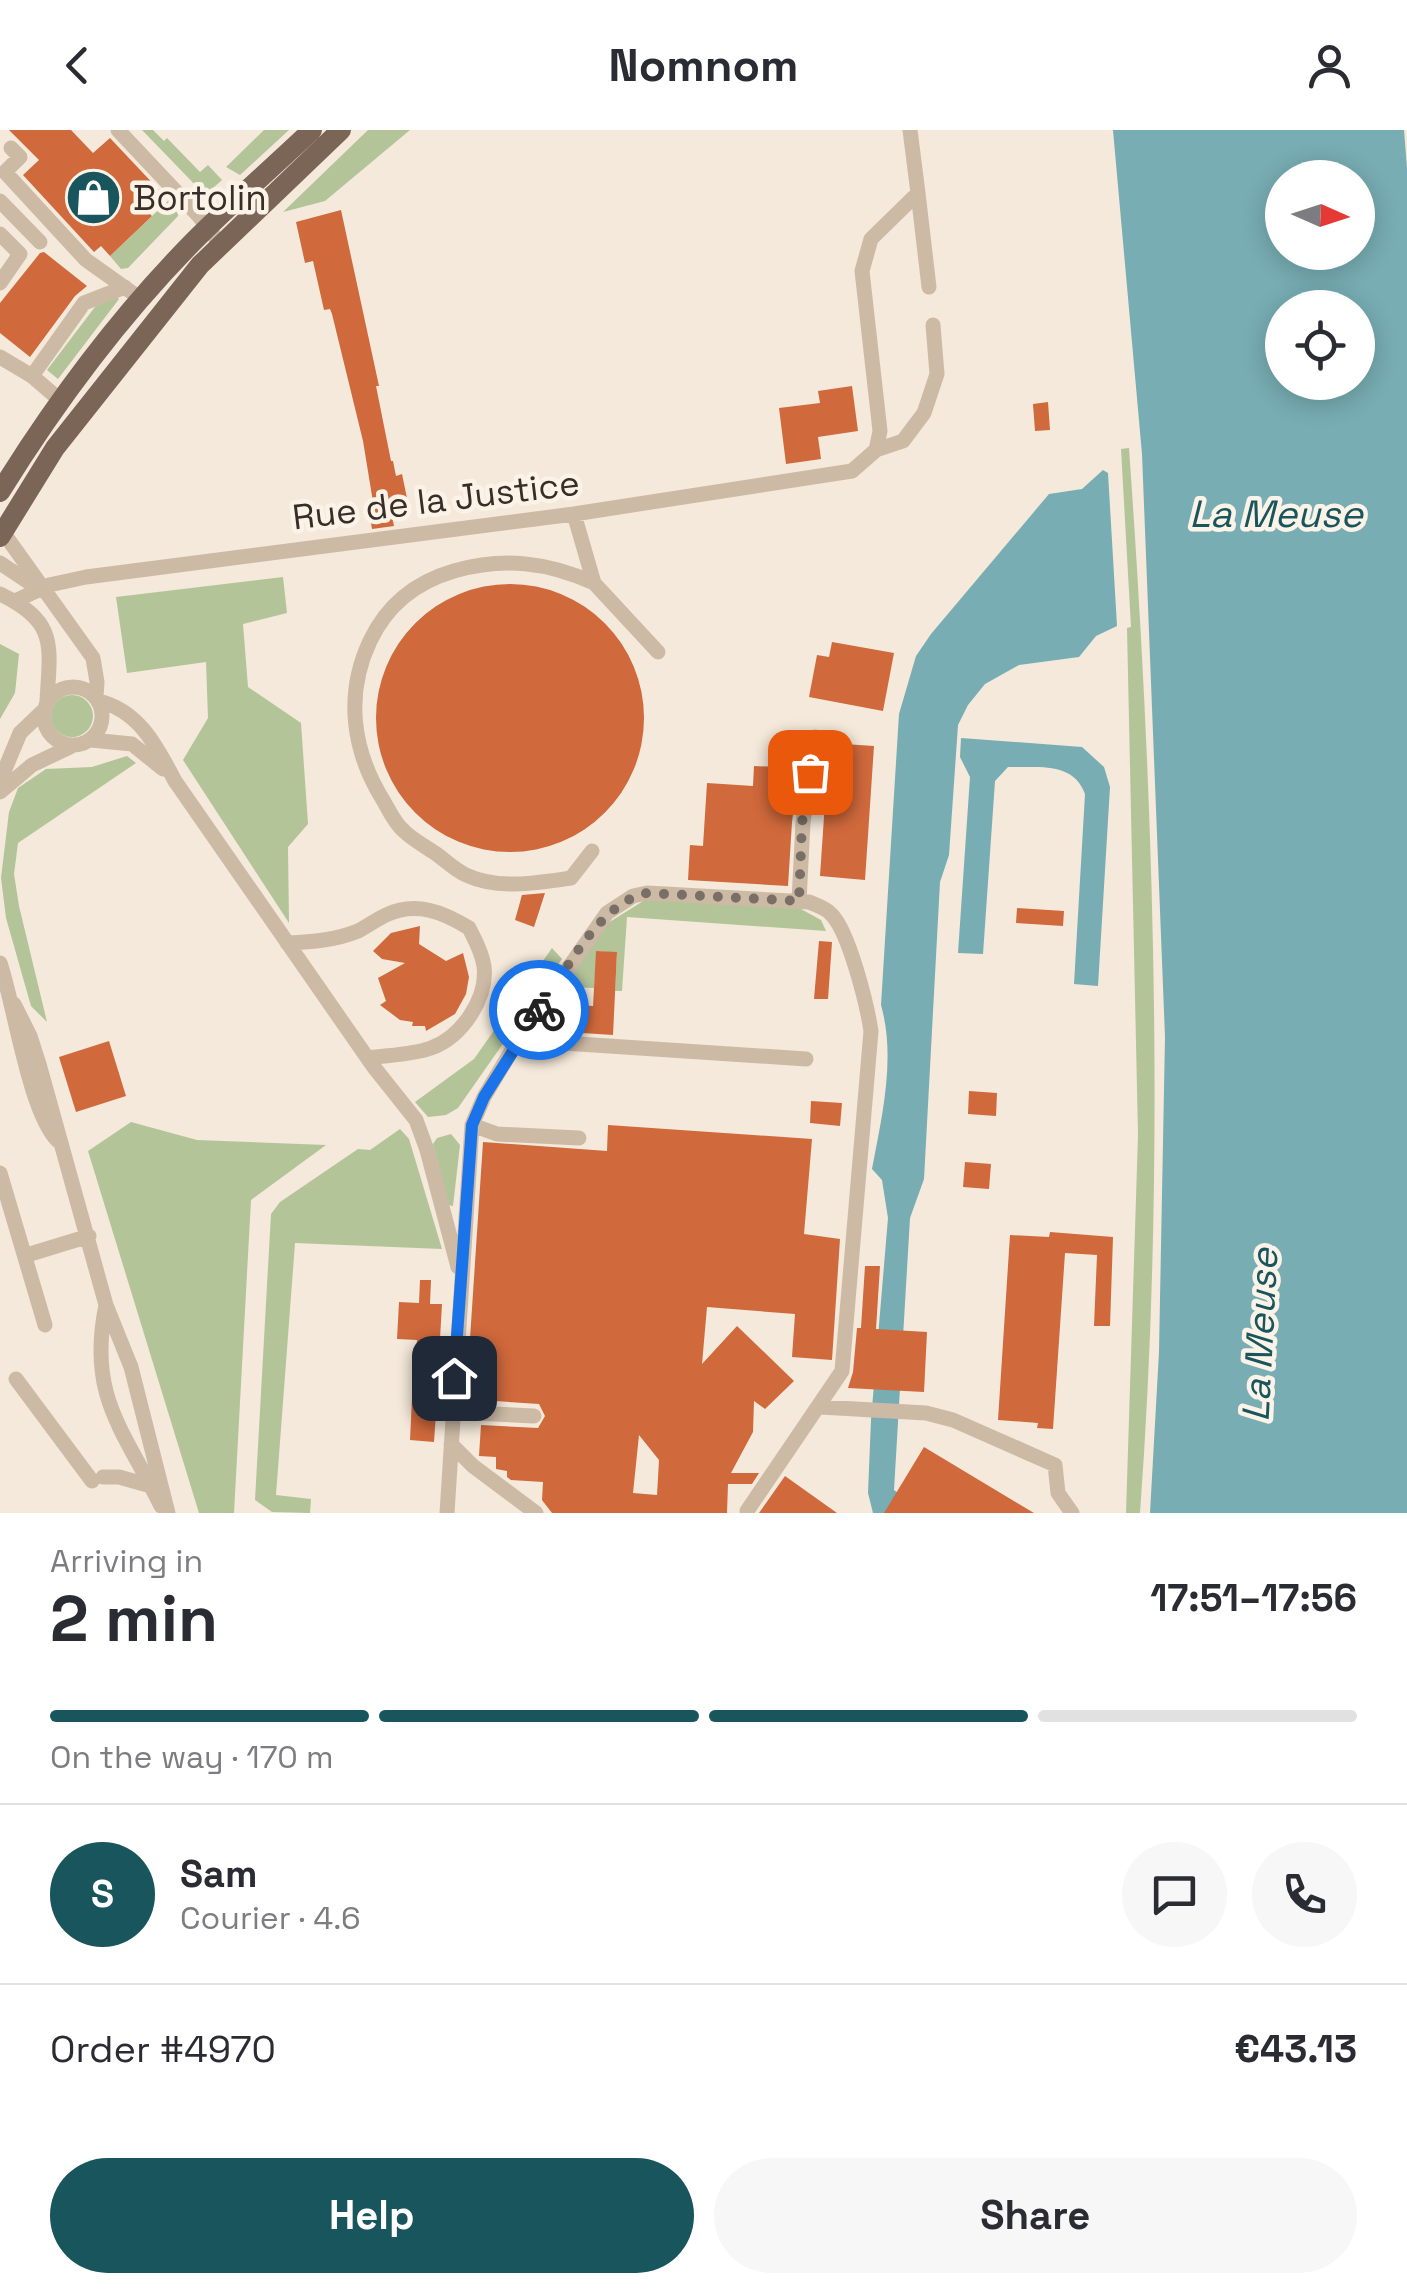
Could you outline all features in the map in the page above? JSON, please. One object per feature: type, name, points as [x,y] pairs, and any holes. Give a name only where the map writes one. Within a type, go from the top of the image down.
[{"type":"main road","points":[[1,535],[55,448],[164,308],[214,236],[312,130]]},
{"type":"main road","points":[[0,492],[107,338],[133,293],[214,236],[342,130]]},
{"type":"street","points":[[118,130],[214,236]]},
{"type":"street","points":[[910,130],[929,287]]},
{"type":"street","points":[[11,148],[20,157],[4,172],[86,260],[133,293]]},
{"type":"street","points":[[14,182],[0,198],[40,242]]},
{"type":"street","points":[[876,450],[880,431],[862,271],[871,239],[918,193]]},
{"type":"street","points":[[0,234],[20,254],[0,283]]},
{"type":"street","points":[[32,376],[84,303],[133,293]]},
{"type":"street","name":"Rue de la Justice","points":[[7,598],[86,576],[574,514],[852,471],[876,450],[903,441],[924,414],[937,374],[932,326]]},
{"type":"street","points":[[0,357],[32,376],[61,402]]},
{"type":"street","points":[[574,514],[594,583]]},
{"type":"street","points":[[1,535],[92,658],[101,725],[90,740]]},
{"type":"street","points":[[592,851],[571,878],[536,884],[500,884],[466,876],[401,830],[368,776],[352,712],[358,668],[376,628],[399,598],[436,576],[480,564],[520,562],[563,569],[594,583],[658,652]]},
{"type":"street","points":[[0,563],[42,591]]},
{"type":"street","points":[[7,598],[40,621],[48,637],[46,729],[60,743],[73,746]]},
{"type":"street","points":[[0,781],[16,740],[51,696],[68,687],[85,689],[97,699],[117,706],[142,727],[175,781],[368,1058],[416,1120],[461,1276]]},
{"type":"street","points":[[799,901],[802,823],[815,736]]},
{"type":"street","points":[[0,748],[16,740]]},
{"type":"street","points":[[0,792],[32,765],[90,740],[132,744],[175,781]]},
{"type":"street","points":[[446,1513],[472,1125],[518,1040],[607,913],[633,896],[647,893],[810,902],[830,912],[840,927],[867,1003],[871,1031],[842,1371],[747,1512]]},
{"type":"street","points":[[288,943],[344,935],[388,914],[410,909],[429,908],[469,928],[484,967],[482,990],[474,1010],[445,1041],[430,1049],[368,1058]]},
{"type":"street","points":[[0,963],[35,1094],[47,1130],[58,1142],[106,1305],[130,1367],[166,1513]]},
{"type":"street","points":[[518,1040],[806,1059]]},
{"type":"street","points":[[472,1125],[497,1134],[579,1138]]},
{"type":"street","points":[[0,1172],[45,1325]]},
{"type":"street","points":[[27,1255],[88,1236]]},
{"type":"street","points":[[106,1305],[100,1347],[102,1384],[121,1436],[166,1513]]},
{"type":"street","points":[[16,1379],[98,1479],[120,1477],[150,1486]]},
{"type":"street","points":[[820,1406],[926,1413],[953,1420],[1055,1466],[1058,1494],[1072,1513]]},
{"type":"street","points":[[452,1412],[534,1416]]},
{"type":"street","points":[[450,1444],[536,1513]]},
{"type":"green space","points":[[142,130],[153,130],[164,141],[167,138],[200,172],[208,165],[222,180],[205,195]]},
{"type":"green space","points":[[264,130],[289,130],[240,175],[226,167]]},
{"type":"green space","points":[[368,130],[410,130],[325,201],[283,212]]},
{"type":"green space","points":[[170,199],[178,206],[178,216],[128,268],[121,269],[110,256]]},
{"type":"green space","points":[[115,296],[119,299],[58,379],[47,370],[98,303]]},
{"type":"green space","points":[[1129,448],[1145,714],[1154,981],[1153,1247],[1140,1513],[1126,1513],[1138,1135],[1127,628],[1131,627],[1121,449]]},
{"type":"green space","points":[[283,577],[287,613],[243,624],[248,687],[301,723],[308,824],[288,847],[289,923],[183,760],[208,718],[206,662],[127,673],[116,597]]},
{"type":"green space","points":[[0,644],[19,654],[15,693],[0,719]]},
{"type":"green space","points":[[72,695],[87,701],[93,716],[87,731],[72,737],[57,731],[51,716],[57,701]]},
{"type":"green space","points":[[127,756],[136,763],[18,843],[14,874],[19,906],[47,1022],[31,1006],[6,918],[1,878],[9,812],[18,788],[46,769],[92,767]]},
{"type":"green space","points":[[648,898],[799,908],[821,920],[826,931],[627,917],[622,991],[615,991],[617,953],[597,951],[594,988],[569,987],[568,1000],[554,1000],[608,923]]},
{"type":"green space","points":[[552,948],[562,959],[458,1108],[446,1115],[428,1117],[415,1102],[474,1059]]},
{"type":"green space","points":[[131,1122],[197,1140],[326,1145],[251,1200],[234,1513],[199,1513],[88,1151]]},
{"type":"green space","points":[[400,1129],[409,1139],[442,1249],[295,1243],[276,1495],[311,1499],[310,1513],[272,1512],[255,1500],[271,1214],[280,1202],[358,1149],[370,1150]]},
{"type":"green space","points":[[451,1134],[460,1145],[453,1206],[448,1205],[433,1144],[437,1138]]},
{"type":"water","name":"La Meuse","points":[[1113,130],[1404,130],[1407,1513],[1150,1513],[1159,1352],[1165,1037],[1142,454]]},
{"type":"water","points":[[1103,470],[1108,473],[1117,626],[1096,636],[1079,657],[1019,665],[985,684],[958,725],[949,855],[940,882],[924,1179],[910,1218],[894,1490],[926,1513],[873,1513],[868,1493],[871,1420],[888,1218],[882,1180],[872,1169],[887,1066],[881,1005],[899,714],[916,656],[931,634],[1049,494],[1082,489]]},
{"type":"water","points":[[961,738],[1082,747],[1104,767],[1110,787],[1098,986],[1074,984],[1085,794],[1072,776],[1053,768],[1008,767],[995,781],[983,954],[958,953],[970,777],[960,757]]},
{"type":"building","name":"Bortolin","points":[[9,130],[71,130],[93,153],[110,138],[160,191],[143,207],[152,216],[110,256],[101,246],[94,252],[23,175],[39,160]]},
{"type":"building","points":[[341,210],[391,461],[396,476],[402,474],[409,508],[391,512],[394,526],[372,529],[370,517],[374,508],[363,441],[332,314],[330,309],[324,310],[313,261],[305,263],[296,222]]},
{"type":"building","points":[[44,252],[87,286],[75,296],[30,357],[0,333],[0,303]]},
{"type":"building","points":[[852,386],[858,431],[818,437],[821,459],[786,464],[779,408],[820,403],[818,391]]},
{"type":"building","points":[[1048,402],[1050,430],[1035,431],[1033,404]]},
{"type":"building","points":[[510,584],[561,594],[605,623],[634,667],[644,718],[634,769],[605,813],[561,842],[510,852],[459,842],[415,813],[386,769],[376,718],[386,667],[415,623],[459,594]]},
{"type":"building","points":[[832,642],[894,653],[883,711],[809,697],[817,655],[829,657]]},
{"type":"building","points":[[829,743],[874,746],[865,880],[820,876]]},
{"type":"building","points":[[754,766],[799,768],[788,886],[688,880],[690,845],[703,846],[707,783],[753,786]]},
{"type":"building","points":[[545,893],[534,927],[515,920],[522,895]]},
{"type":"building","points":[[1017,908],[1064,911],[1063,926],[1016,923]]},
{"type":"building","points":[[420,926],[419,944],[446,961],[463,953],[469,977],[466,994],[455,1014],[426,1031],[425,1026],[412,1026],[413,1022],[400,1020],[380,1005],[386,1001],[378,978],[405,963],[382,959],[373,951],[391,933]]},
{"type":"building","points":[[819,941],[832,942],[828,999],[814,999]]},
{"type":"building","points":[[596,951],[617,952],[613,1035],[551,1031],[552,1011],[557,1004],[593,1006]]},
{"type":"building","points":[[109,1041],[126,1096],[76,1112],[59,1057]]},
{"type":"building","points":[[969,1091],[997,1093],[996,1116],[968,1114]]},
{"type":"building","points":[[811,1101],[842,1103],[840,1126],[810,1123]]},
{"type":"building","points":[[608,1125],[812,1139],[804,1234],[840,1239],[832,1360],[792,1357],[795,1314],[707,1307],[702,1364],[737,1326],[794,1381],[765,1409],[754,1401],[753,1432],[731,1473],[759,1473],[752,1484],[728,1484],[727,1513],[552,1513],[542,1500],[543,1482],[511,1480],[507,1471],[496,1469],[496,1457],[479,1456],[481,1425],[538,1428],[545,1416],[539,1404],[466,1399],[483,1142],[607,1151]],"holes":[[[639,1435],[659,1460],[657,1495],[633,1493]]]},
{"type":"building","points":[[965,1162],[991,1164],[989,1189],[963,1187]]},
{"type":"building","points":[[1050,1232],[1113,1237],[1110,1326],[1094,1326],[1097,1255],[1065,1253],[1053,1429],[1037,1428],[1038,1423],[998,1420],[1010,1235],[1049,1237]]},
{"type":"building","points":[[865,1266],[880,1266],[876,1329],[927,1332],[924,1392],[848,1388],[857,1328],[861,1328]]},
{"type":"building","points":[[420,1280],[431,1280],[430,1304],[442,1304],[438,1373],[414,1372],[417,1340],[397,1339],[399,1302],[419,1303]]},
{"type":"building","points":[[412,1398],[437,1399],[434,1442],[410,1440]]},
{"type":"building","points":[[924,1447],[1034,1513],[884,1513]]},
{"type":"building","points":[[785,1476],[837,1513],[759,1513]]},
{"type":"way so far","points":[[539,1010],[607,913],[633,896],[647,893],[799,901],[802,823],[810,772]]},
{"type":"place","name":"Bortolin","points":[[94,198]]},
{"type":"route","points":[[454,1378],[472,1125],[484,1097],[539,1010]]}]
